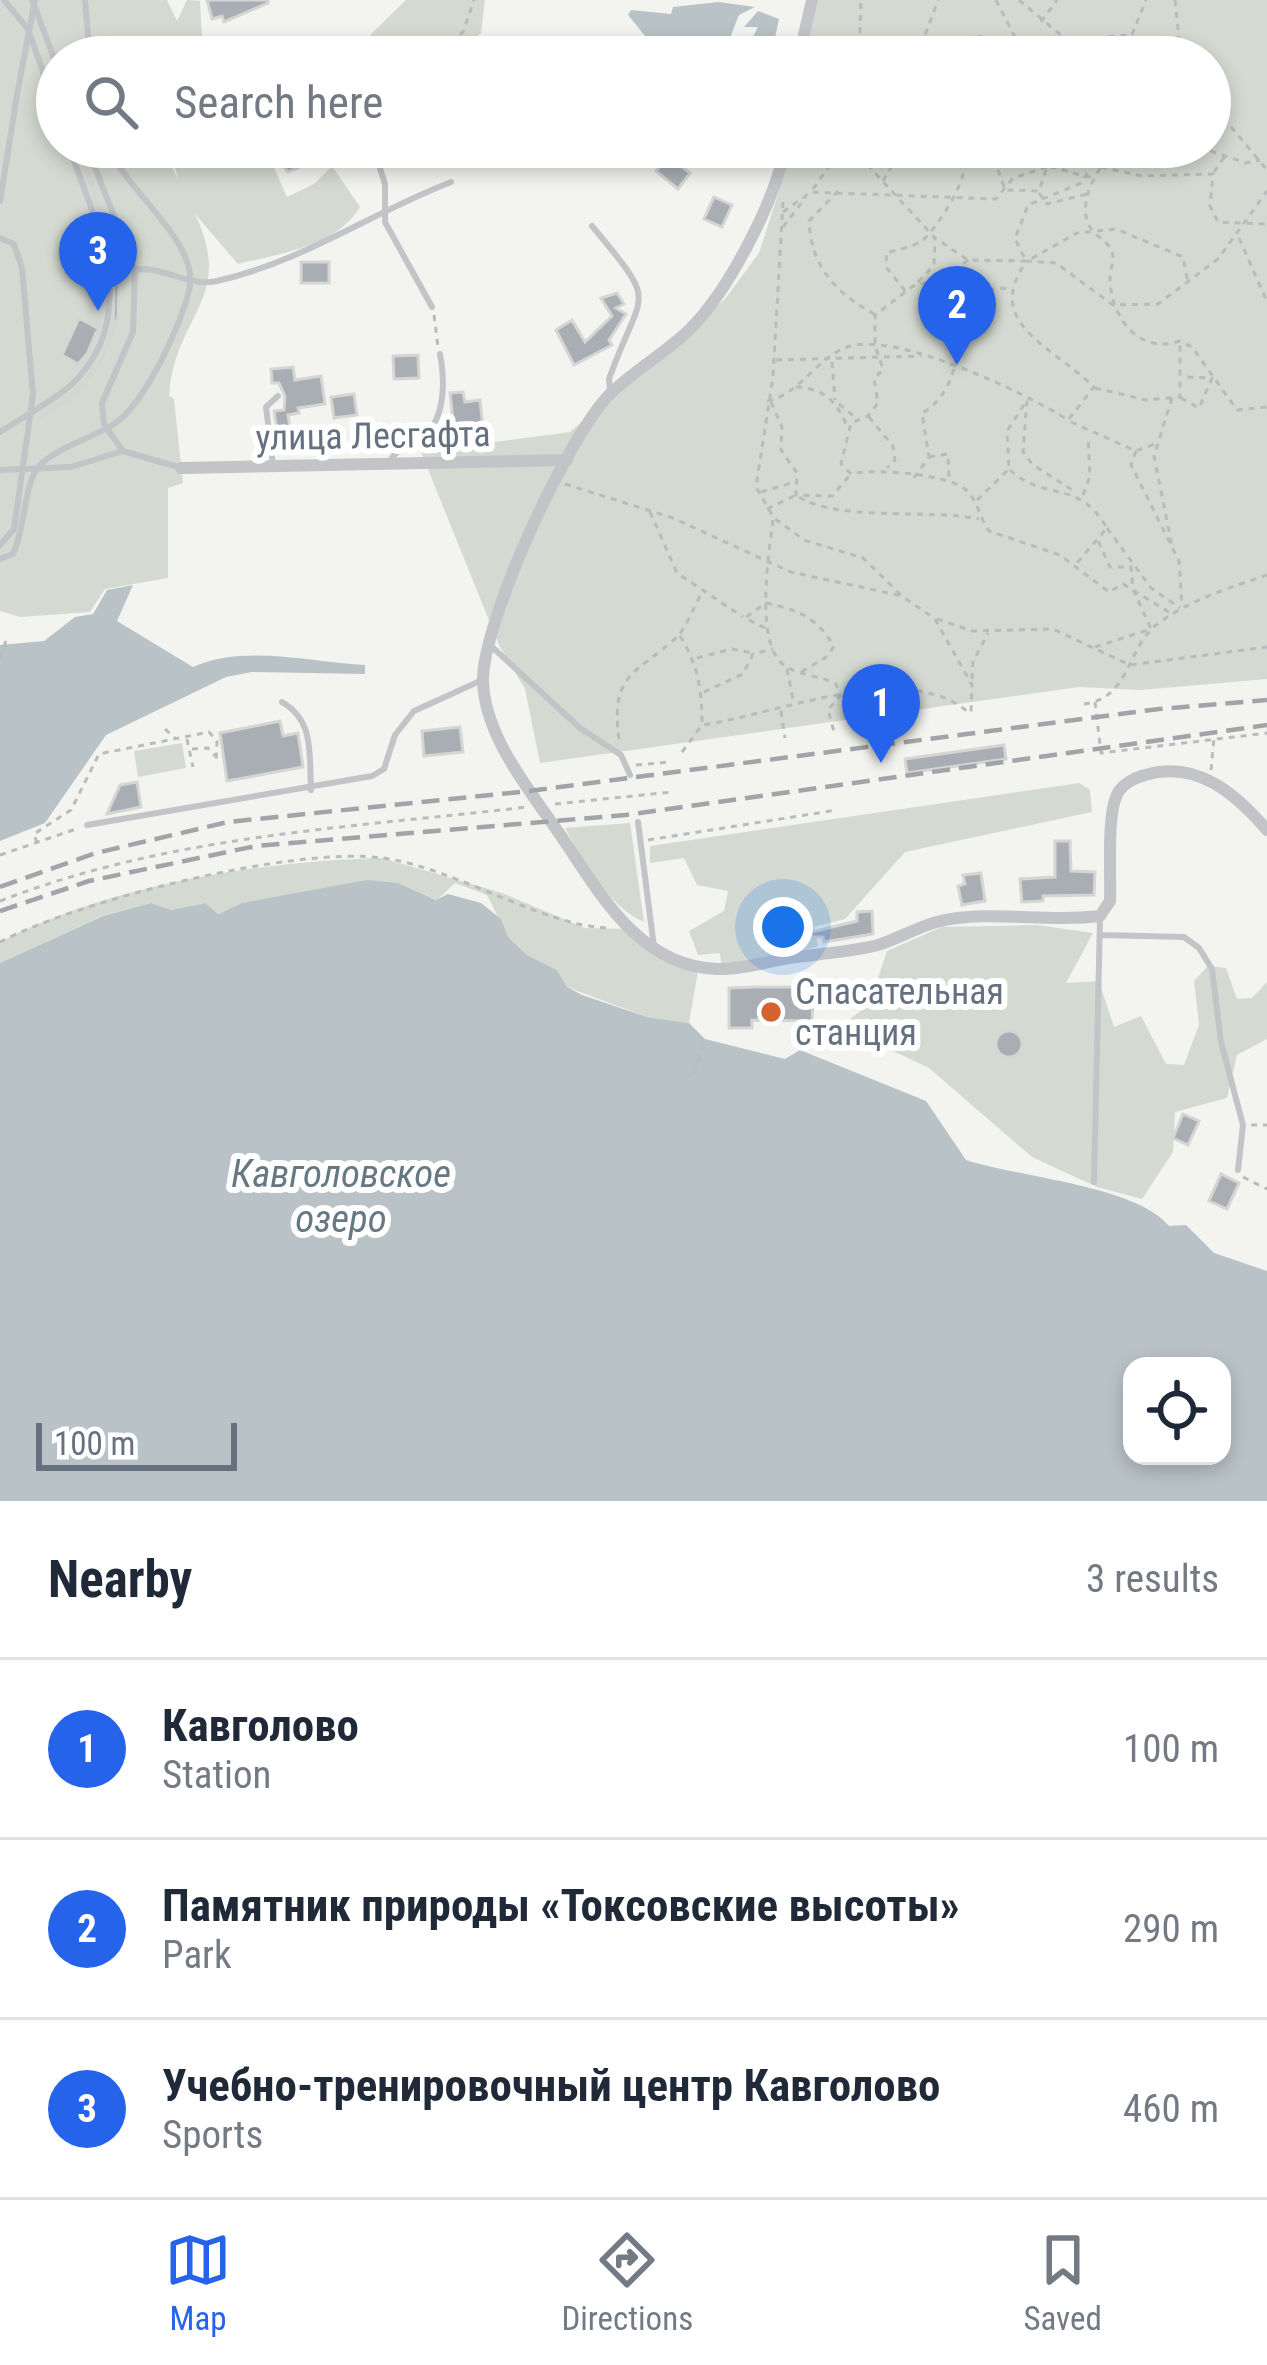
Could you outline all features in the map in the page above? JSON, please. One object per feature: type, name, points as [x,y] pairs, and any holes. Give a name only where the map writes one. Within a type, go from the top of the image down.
[{"type":"street","points":[[804,36],[812,0]]},
{"type":"street","points":[[781,168],[719,292],[691,328],[610,394],[567,460],[525,547],[488,643],[483,680],[492,722],[530,791],[629,929],[677,962],[718,970],[847,946],[874,946],[939,921],[1100,916],[1110,902],[1115,797],[1126,783],[1180,770],[1209,777],[1267,830]]},
{"type":"street","name":"улица Лесгафта","points":[[181,468],[567,460]]},
{"type":"lane","points":[[4,0],[28,29],[36,52]]},
{"type":"lane","points":[[33,0],[46,36]]},
{"type":"lane","points":[[0,200],[33,0]]},
{"type":"lane","points":[[85,0],[88,36]]},
{"type":"lane","points":[[0,432],[82,373],[108,320],[108,258],[76,168]]},
{"type":"lane","points":[[95,168],[135,270],[133,332],[102,403],[104,424],[123,451]]},
{"type":"lane","points":[[0,559],[13,554],[25,531],[32,480],[41,465],[130,411],[185,311],[190,286],[187,252],[130,187],[120,168]]},
{"type":"lane","points":[[380,168],[384,208],[400,252],[433,307]]},
{"type":"lane","points":[[135,270],[148,268],[213,283],[328,244],[384,208],[451,182]]},
{"type":"lane","points":[[592,226],[641,292],[640,308],[609,379],[610,394]]},
{"type":"lane","points":[[0,238],[14,244],[22,268],[33,395],[14,529],[0,545]]},
{"type":"lane","points":[[388,464],[395,452],[425,436],[438,416],[444,377],[440,354]]},
{"type":"lane","points":[[273,468],[266,407],[278,396]]},
{"type":"lane","points":[[0,470],[71,467],[123,451],[181,468]]},
{"type":"lane","points":[[488,643],[580,728],[621,755],[629,770]]},
{"type":"lane","points":[[82,827],[311,790],[384,770],[395,735],[414,711],[483,680]]},
{"type":"lane","points":[[282,702],[301,712],[306,724],[311,790]]},
{"type":"lane","points":[[638,822],[654,950]]},
{"type":"lane","points":[[1094,1182],[1100,916]]},
{"type":"lane","points":[[1100,935],[1184,937],[1199,948],[1212,969],[1222,1042],[1243,1125],[1238,1170]]},
{"type":"path","points":[[458,36],[474,0]]},
{"type":"path","points":[[861,0],[861,36]]},
{"type":"path","points":[[924,36],[938,0]]},
{"type":"path","points":[[996,0],[1014,36]]},
{"type":"path","points":[[1018,0],[1056,36]]},
{"type":"path","points":[[1041,22],[1057,0]]},
{"type":"path","points":[[1121,36],[1128,35],[1146,0]]},
{"type":"path","points":[[1175,0],[1179,36]]},
{"type":"path","points":[[1231,126],[1267,170]]},
{"type":"path","points":[[1231,158],[1246,163],[1262,159]]},
{"type":"path","points":[[782,227],[828,168]]},
{"type":"path","points":[[871,168],[935,238],[968,260],[1056,263],[1114,305],[1158,304],[1188,284],[1239,237],[1267,191]]},
{"type":"path","points":[[883,181],[891,168]]},
{"type":"path","points":[[905,291],[887,268],[886,254],[925,239],[927,229],[954,201],[963,168]]},
{"type":"path","points":[[997,168],[1005,190]]},
{"type":"path","points":[[782,212],[811,192],[995,199],[1028,170],[1038,168]]},
{"type":"path","points":[[1042,200],[1039,191],[1046,168]]},
{"type":"path","points":[[1054,168],[1098,178]]},
{"type":"path","points":[[1027,261],[1015,239],[1028,206],[1086,177],[1090,168]]},
{"type":"path","points":[[1042,200],[1062,202],[1087,194],[1103,168]]},
{"type":"path","points":[[1117,168],[1142,176],[1213,173]]},
{"type":"path","points":[[1217,168],[1210,206],[1217,222],[1267,224]]},
{"type":"path","points":[[780,177],[782,227],[774,360],[757,462],[758,493],[773,518],[804,540],[863,558],[902,596],[935,619],[989,631],[1053,628],[1130,665],[1267,647]]},
{"type":"path","points":[[1005,190],[1039,191]]},
{"type":"path","points":[[838,191],[809,221],[812,251],[820,272],[846,298],[875,315]]},
{"type":"path","points":[[1087,194],[1092,230],[1113,256],[1114,305],[1124,326],[1147,343],[1162,347],[1180,341],[1192,347],[1237,410],[1267,407]]},
{"type":"path","points":[[1188,284],[1183,257],[1176,253],[1116,229],[1092,230],[1055,242],[1027,261],[1008,302],[1018,320],[1094,387],[1146,400],[1180,397],[1199,408],[1212,378]]},
{"type":"path","points":[[1239,237],[1267,302]]},
{"type":"path","points":[[875,315],[896,304],[934,265],[935,238]]},
{"type":"path","points":[[913,286],[944,278],[968,260]]},
{"type":"path","points":[[929,458],[922,413],[932,408],[955,368],[958,343],[947,322],[955,308],[994,288],[1010,290]]},
{"type":"path","points":[[433,307],[440,354]]},
{"type":"path","points":[[851,474],[839,460],[849,429],[878,403],[874,379],[883,369],[875,315]]},
{"type":"path","points":[[769,401],[796,387],[822,362],[853,345],[876,341],[955,368],[1136,451],[1156,443]]},
{"type":"path","points":[[1180,341],[1184,377],[1180,397]]},
{"type":"path","points":[[774,360],[922,356]]},
{"type":"path","points":[[832,362],[836,402],[849,429]]},
{"type":"path","points":[[1184,377],[1212,378]]},
{"type":"path","points":[[796,387],[817,389],[856,418]]},
{"type":"path","points":[[1068,420],[1094,387]]},
{"type":"path","points":[[1172,398],[1156,443],[1173,548]]},
{"type":"path","points":[[1027,400],[1007,431],[1009,469],[1029,487],[1076,492]]},
{"type":"path","points":[[1027,400],[1022,452],[1032,464],[1082,496],[1151,588],[1182,608]]},
{"type":"path","points":[[769,401],[782,427],[781,450],[796,473],[796,495],[816,509],[850,507],[911,517],[938,512],[981,520]]},
{"type":"path","points":[[868,416],[893,446],[895,460],[886,469]]},
{"type":"path","points":[[1082,496],[1090,476],[1087,432]]},
{"type":"path","points":[[1136,451],[1131,465],[1179,561],[1182,608]]},
{"type":"path","points":[[914,478],[929,458],[948,454],[949,480]]},
{"type":"path","points":[[766,509],[796,495],[832,496],[851,474],[886,469],[914,478],[949,480],[976,502],[989,531],[1076,564],[1108,592],[1123,584],[1172,614]]},
{"type":"path","points":[[976,502],[1009,469]]},
{"type":"path","points":[[557,482],[650,511],[791,572],[902,596]]},
{"type":"path","points":[[758,493],[782,482],[793,484]]},
{"type":"path","points":[[650,511],[676,573],[701,594],[766,628]]},
{"type":"path","points":[[773,518],[766,628],[787,669],[794,706]]},
{"type":"path","points":[[1076,564],[1107,528]]},
{"type":"path","points":[[1098,542],[1111,567],[1131,567],[1133,590],[1151,629]]},
{"type":"path","points":[[1094,648],[1151,629],[1182,608],[1267,575]]},
{"type":"path","points":[[621,755],[618,698],[629,675],[679,635],[701,594]]},
{"type":"path","points":[[745,618],[766,603]]},
{"type":"path","points":[[766,603],[807,614],[834,646],[828,656],[801,672]]},
{"type":"path","points":[[935,619],[972,685]]},
{"type":"path","points":[[1084,704],[1095,702],[1125,679],[1151,629]]},
{"type":"path","points":[[702,725],[840,696],[920,687],[951,698],[970,714],[973,662],[989,631]]},
{"type":"path","points":[[679,635],[694,658],[703,693],[702,725],[682,752]]},
{"type":"path","points":[[0,658],[7,638]]},
{"type":"path","points":[[694,658],[732,649],[753,654],[773,649]]},
{"type":"path","points":[[703,693],[743,674],[753,654]]},
{"type":"path","points":[[787,669],[836,684],[840,696]]},
{"type":"path","points":[[834,732],[827,710],[840,696]]},
{"type":"path","points":[[1095,702],[1101,753],[1267,733]]},
{"type":"path","points":[[781,709],[785,739]]},
{"type":"path","points":[[165,729],[178,740]]},
{"type":"path","points":[[37,842],[34,834],[71,810],[99,754],[213,734],[218,750],[214,756]]},
{"type":"path","points":[[142,738],[151,745]]},
{"type":"path","points":[[186,738],[193,767]]},
{"type":"path","points":[[1209,777],[1214,738]]},
{"type":"path","points":[[1089,741],[1099,740]]},
{"type":"path","points":[[115,744],[119,751]]},
{"type":"path","points":[[191,749],[200,746],[216,763]]},
{"type":"path","points":[[629,770],[670,762]]},
{"type":"path","points":[[0,901],[156,853],[289,830],[672,792]]},
{"type":"path","points":[[0,855],[82,827],[71,810]]},
{"type":"path","points":[[640,841],[837,810]]},
{"type":"path","points":[[0,942],[110,899],[239,871],[382,858],[502,893],[585,928],[629,929]]},
{"type":"path","points":[[694,1073],[705,1039]]},
{"type":"path","points":[[1243,1125],[1267,1125]]},
{"type":"path","points":[[1238,1170],[1247,1181],[1267,1189]]},
{"type":"shaded area","points":[[0,0],[167,0],[177,21],[187,0],[200,1],[202,36],[36,36],[36,168],[172,168],[178,179],[175,168],[274,168],[287,197],[333,168],[360,207],[322,240],[238,264],[195,214],[209,267],[206,288],[173,368],[169,396],[174,399],[183,483],[168,488],[168,578],[105,589],[90,612],[20,617],[0,611]]},
{"type":"shaded area","points":[[406,0],[485,0],[478,36],[371,34]]},
{"type":"shaded area","points":[[818,0],[1267,0],[1267,679],[1141,690],[1079,687],[540,763],[525,689],[499,645],[421,452],[570,432],[725,299],[759,253],[786,168],[1231,168],[1231,36],[810,36]]},
{"type":"shaded area","points":[[182,743],[186,768],[138,777],[134,751]]},
{"type":"shaded area","points":[[1079,783],[1090,790],[1092,812],[905,852],[845,919],[814,927],[818,946],[773,959],[721,963],[720,953],[698,955],[689,931],[724,911],[728,891],[697,885],[684,858],[650,863],[650,846]]},
{"type":"shaded area","points":[[630,823],[644,922],[608,894],[565,828]]},
{"type":"shaded area","points":[[382,858],[502,893],[585,928],[629,929],[654,950],[699,966],[689,1023],[647,1017],[567,987],[557,970],[527,955],[508,937],[487,895],[455,883],[437,900],[398,883],[243,903],[217,914],[204,903],[171,910],[151,903],[102,916],[0,963],[0,942],[43,922],[137,891],[286,864]]},
{"type":"shaded area","points":[[1037,925],[1093,933],[1066,983],[1099,981],[1114,1027],[1141,1016],[1166,1064],[1184,1065],[1199,1025],[1194,981],[1208,966],[1226,968],[1237,999],[1252,998],[1267,982],[1267,1039],[1237,1055],[1227,1098],[1175,1112],[1173,1152],[1142,1199],[1097,1187],[1032,1157],[929,1068],[840,1026],[869,1005],[887,951],[942,927]]},
{"type":"water","points":[[718,2],[755,7],[739,15],[731,36],[645,36],[628,15],[631,10],[671,14],[673,7]]},
{"type":"water","points":[[758,11],[779,19],[775,36],[753,36],[758,27],[744,27]]},
{"type":"water","points":[[133,585],[117,621],[193,667],[255,655],[365,665],[365,674],[252,672],[226,677],[106,735],[45,823],[0,841],[0,645],[44,641],[75,617],[93,614],[107,590]]},
{"type":"water","name":"Кавголовское озеро","points":[[367,880],[398,883],[436,900],[448,894],[481,903],[501,919],[508,937],[527,955],[557,970],[567,987],[582,995],[647,1017],[689,1023],[705,1039],[785,1059],[800,1050],[926,1101],[966,1160],[1104,1192],[1153,1212],[1169,1226],[1186,1225],[1214,1253],[1267,1271],[1267,1501],[0,1501],[0,963],[103,916],[151,903],[171,910],[205,903],[218,914],[242,903]]},
{"type":"building","points":[[207,0],[268,3],[224,22],[222,16],[212,19]]},
{"type":"building","points":[[85,168],[119,263],[118,316],[111,338],[104,355],[95,371],[67,401],[37,420],[77,390],[100,362],[113,331],[115,268]]},
{"type":"building","points":[[684,168],[690,173],[678,189],[656,171]]},
{"type":"building","points":[[714,197],[732,205],[722,227],[704,219]]},
{"type":"building","points":[[301,262],[329,262],[329,283],[301,283]]},
{"type":"building","points":[[617,293],[624,304],[616,308],[626,314],[609,340],[612,345],[574,365],[556,330],[572,320],[585,342],[612,316],[601,298]]},
{"type":"building","points":[[79,318],[97,328],[99,318],[98,328],[87,354],[78,364],[62,355]]},
{"type":"building","points":[[418,355],[419,378],[394,379],[393,356]]},
{"type":"building","points":[[293,367],[295,380],[321,376],[325,404],[298,408],[299,413],[288,415],[290,428],[277,430],[274,411],[284,410],[285,396],[279,383],[272,383],[271,369]]},
{"type":"building","points":[[463,392],[465,402],[480,400],[483,427],[454,430],[450,393]]},
{"type":"building","points":[[354,394],[357,415],[334,418],[331,397]]},
{"type":"building","points":[[280,721],[283,736],[298,733],[303,767],[227,781],[220,733]]},
{"type":"building","points":[[460,727],[463,752],[424,756],[422,731]]},
{"type":"building","points":[[1004,745],[1006,759],[907,773],[905,759]]},
{"type":"building","points":[[137,782],[141,807],[107,814],[120,785]]},
{"type":"building","points":[[1055,841],[1070,841],[1071,871],[1095,872],[1094,895],[1043,896],[1043,901],[1022,902],[1020,879],[1055,877]]},
{"type":"building","points":[[981,873],[985,901],[962,905],[958,886],[965,884],[963,875]]},
{"type":"building","points":[[872,911],[873,934],[824,942],[823,937],[812,937],[811,932],[857,921],[857,912]]},
{"type":"building","name":"Спасательная станция","points":[[796,987],[795,1004],[813,1004],[812,1021],[752,1020],[752,1028],[729,1028],[729,988]]},
{"type":"building","points":[[1009,1031],[1022,1044],[1009,1057],[996,1044]]},
{"type":"building","points":[[1183,1114],[1199,1121],[1188,1145],[1173,1138]]},
{"type":"building","points":[[1221,1174],[1239,1183],[1227,1209],[1209,1201]]},
{"type":"railway","points":[[0,887],[96,853],[228,822],[529,791],[1159,709],[1267,700]]},
{"type":"railway","points":[[0,911],[89,881],[256,846],[625,815],[1267,725]]},
{"type":"place","name":"Учебно-тренировочный центр Кавголово","points":[[98,311]]},
{"type":"place","name":"Памятник природы «Токсовские высоты»","points":[[957,365]]},
{"type":"place","name":"Кавголово","points":[[881,763]]},
{"type":"place","name":"Спасательная станция","points":[[771,1012]]}]
